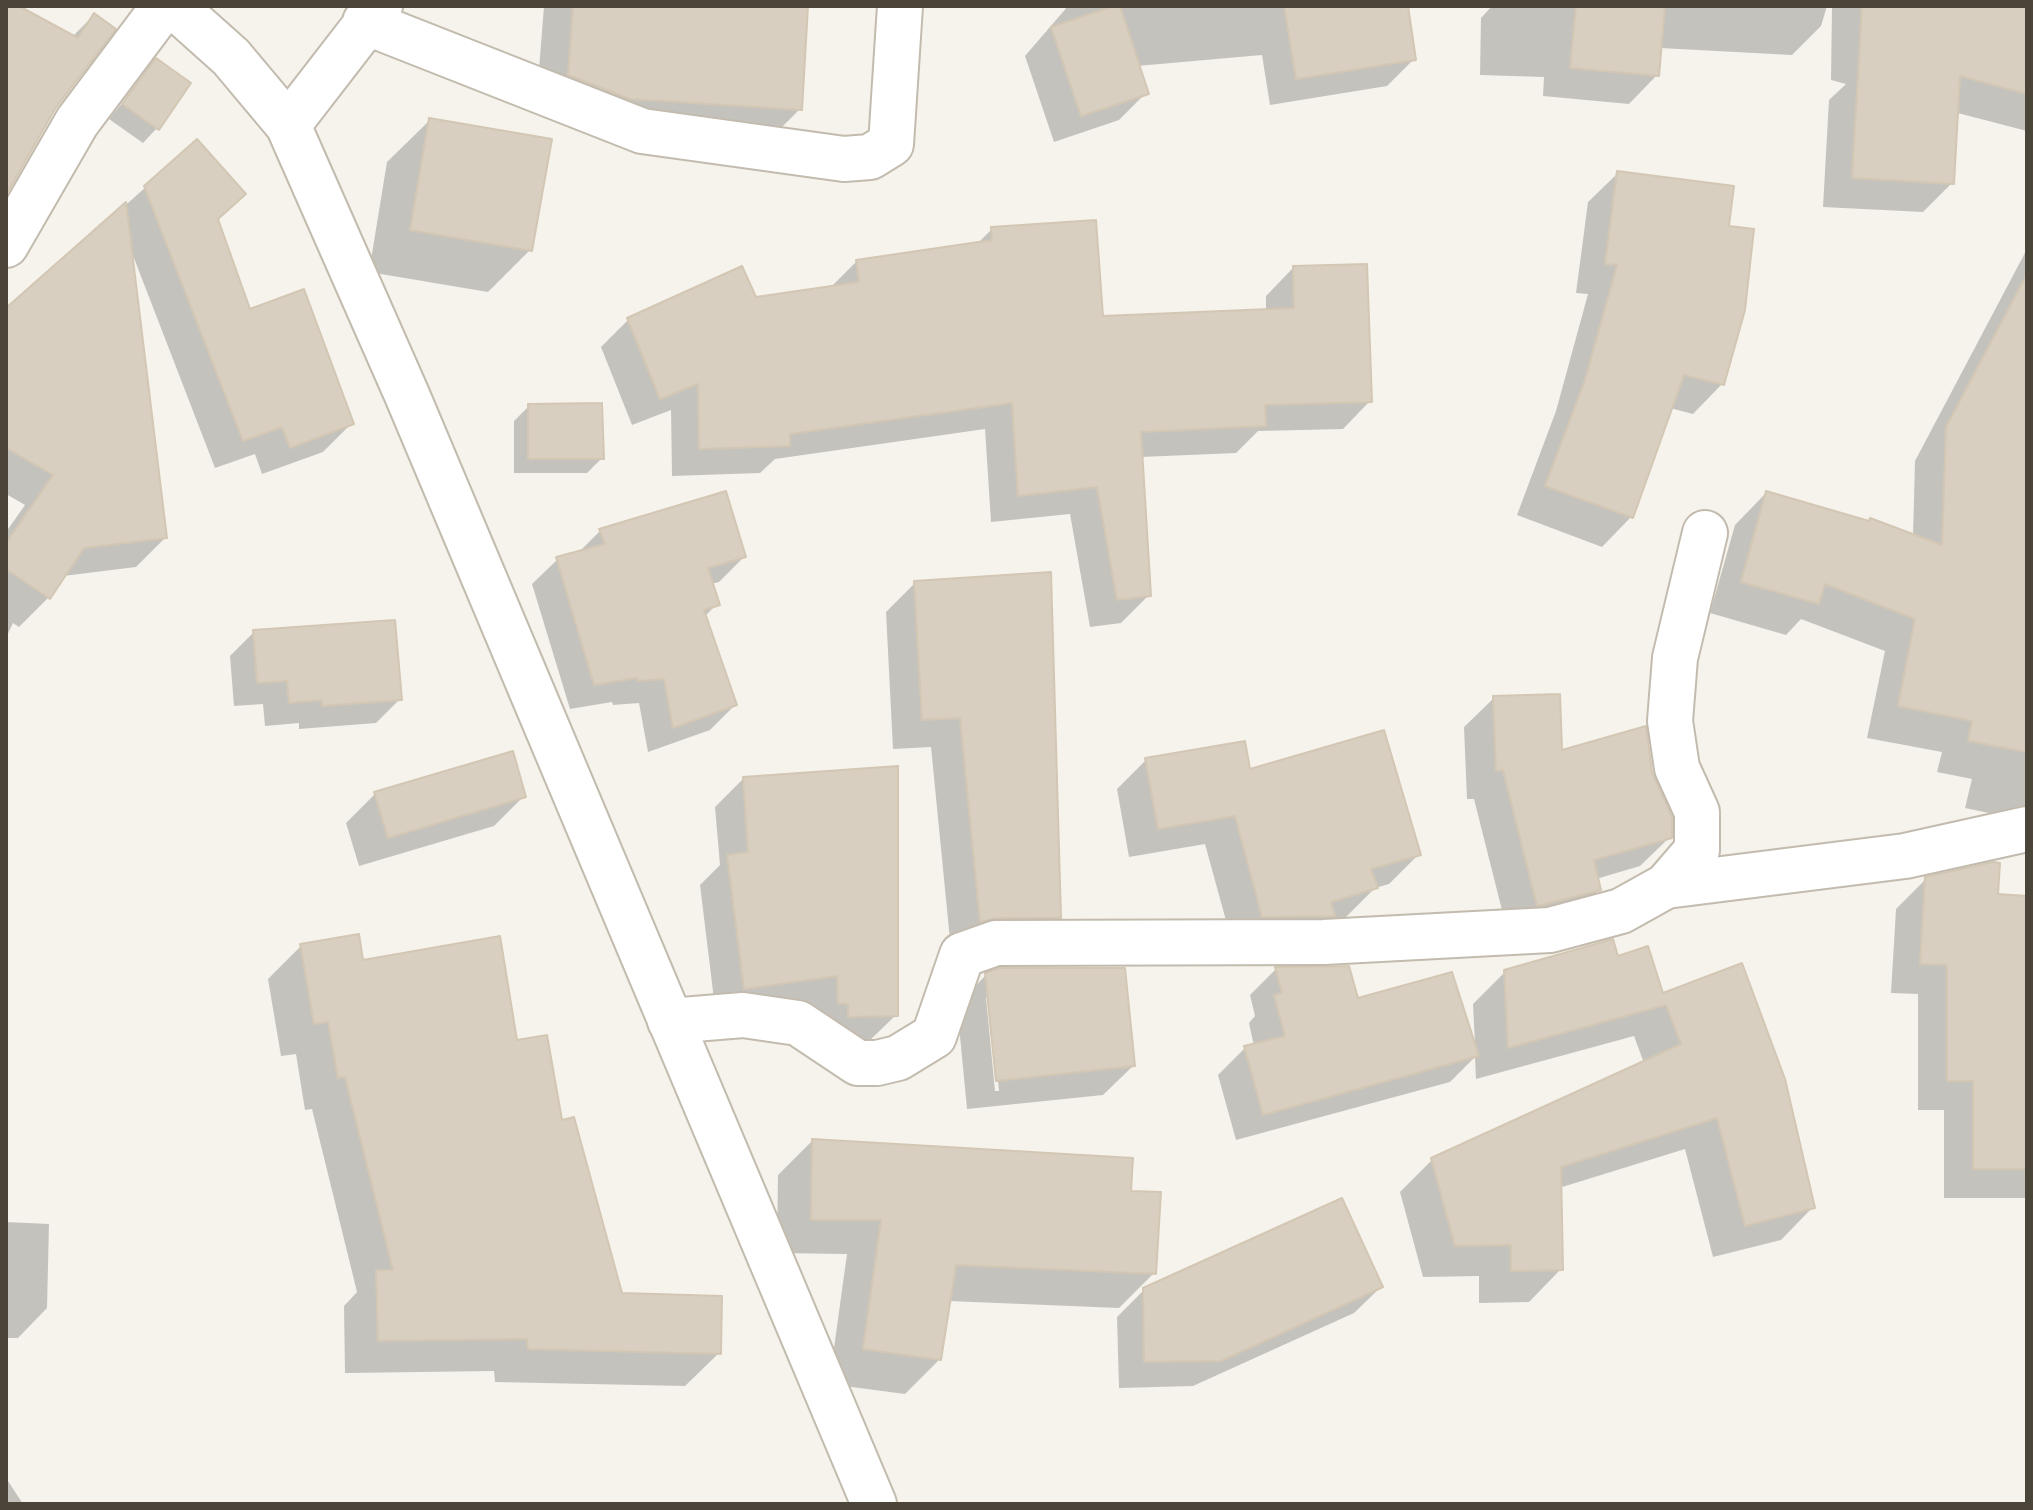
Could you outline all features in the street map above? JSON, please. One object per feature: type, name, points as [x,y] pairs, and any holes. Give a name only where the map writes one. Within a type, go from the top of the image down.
[{"type":"street","points":[[6,245],[77,122],[164,6]]},
{"type":"street","points":[[174,6],[231,57],[288,125],[413,409],[874,1504]]},
{"type":"street","points":[[288,125],[373,14],[642,131],[844,159],[870,157],[891,144],[900,6]]},
{"type":"street","points":[[670,1021],[743,1015],[798,1023],[858,1063],[877,1063],[898,1058],[934,1036],[962,955],[977,947],[996,943],[1324,942],[1550,930],[1621,911],[1666,886],[1697,850],[1697,812],[1677,768],[1670,721],[1675,658],[1705,533]]},
{"type":"street","points":[[1666,886],[1905,856],[2027,829]]},
{"type":"building","points":[[6,6],[19,6],[78,38],[94,13],[116,29],[55,109],[6,195]]},
{"type":"building","points":[[573,6],[808,6],[802,110],[630,99],[568,75]]},
{"type":"building","points":[[1120,6],[1149,94],[1081,116],[1051,27]]},
{"type":"building","points":[[1284,6],[1408,6],[1416,60],[1296,79]]},
{"type":"building","points":[[1576,6],[1665,6],[1659,76],[1570,68]]},
{"type":"building","points":[[1862,6],[2027,6],[2027,94],[1960,76],[1954,184],[1852,178]]},
{"type":"building","points":[[156,58],[191,83],[159,130],[122,104]]},
{"type":"building","points":[[429,118],[552,139],[532,251],[410,230]]},
{"type":"building","points":[[197,139],[246,194],[218,219],[250,309],[304,289],[354,424],[290,448],[282,427],[243,441],[144,186]]},
{"type":"building","points":[[1617,171],[1734,186],[1729,226],[1754,229],[1745,310],[1724,385],[1684,375],[1633,518],[1545,486],[1585,380],[1617,265],[1605,264]]},
{"type":"building","points":[[126,202],[167,538],[84,548],[50,599],[6,569],[6,543],[53,475],[6,448],[6,308]]},
{"type":"building","points":[[1096,220],[1103,316],[1294,308],[1293,266],[1367,264],[1372,402],[1265,405],[1266,426],[1141,432],[1151,596],[1117,600],[1097,487],[1018,496],[1012,403],[790,434],[790,446],[699,449],[698,384],[660,399],[627,318],[742,266],[756,297],[859,282],[856,260],[992,240],[991,227]]},
{"type":"building","points":[[2027,274],[2027,752],[1968,741],[1972,721],[1898,706],[1915,619],[1825,584],[1819,604],[1741,582],[1766,491],[1869,521],[1870,518],[1942,545],[1946,427]]},
{"type":"building","points":[[602,403],[604,459],[528,459],[528,404]]},
{"type":"building","points":[[726,491],[746,557],[708,568],[720,605],[704,610],[737,705],[673,728],[664,679],[638,681],[637,678],[594,685],[556,557],[605,544],[599,529]]},
{"type":"building","points":[[1051,572],[1061,918],[996,918],[980,922],[960,718],[922,720],[914,581]]},
{"type":"building","points":[[395,620],[402,700],[322,706],[322,700],[289,703],[287,681],[257,683],[253,630]]},
{"type":"building","points":[[1560,694],[1562,750],[1646,726],[1652,772],[1672,817],[1672,838],[1594,860],[1601,890],[1537,906],[1503,770],[1496,771],[1493,696]]},
{"type":"building","points":[[1384,730],[1421,855],[1371,869],[1378,888],[1331,902],[1335,916],[1262,917],[1235,816],[1158,829],[1145,758],[1245,741],[1250,769]]},
{"type":"building","points":[[513,751],[526,797],[388,838],[374,792]]},
{"type":"building","points":[[898,766],[898,1016],[848,1017],[848,1004],[838,1004],[837,976],[744,989],[727,855],[748,852],[743,777]]},
{"type":"building","points":[[2000,863],[1998,894],[2027,896],[2027,1169],[1973,1169],[1973,1081],[1947,1081],[1947,965],[1920,964],[1925,877]]},
{"type":"building","points":[[359,934],[363,960],[500,936],[517,1040],[547,1035],[562,1120],[574,1117],[622,1293],[722,1296],[721,1354],[528,1349],[527,1339],[378,1341],[376,1270],[393,1270],[345,1077],[338,1078],[328,1022],[314,1024],[300,944]]},
{"type":"building","points":[[1613,939],[1618,956],[1648,946],[1663,993],[1742,963],[1785,1079],[1815,1208],[1745,1226],[1717,1118],[1561,1167],[1563,1270],[1511,1271],[1511,1245],[1455,1246],[1431,1158],[1681,1044],[1666,1005],[1508,1048],[1504,970]]},
{"type":"building","points":[[1349,966],[1358,998],[1452,972],[1479,1056],[1263,1115],[1244,1046],[1285,1036],[1274,995],[1282,993],[1275,967]]},
{"type":"building","points":[[1000,968],[1125,968],[1135,1066],[996,1081],[985,973]]},
{"type":"building","points":[[812,1139],[1133,1158],[1131,1191],[1161,1192],[1156,1274],[956,1265],[941,1360],[863,1349],[881,1220],[811,1220]]},
{"type":"building","points":[[1342,1198],[1383,1287],[1221,1361],[1144,1362],[1143,1288]]}]
